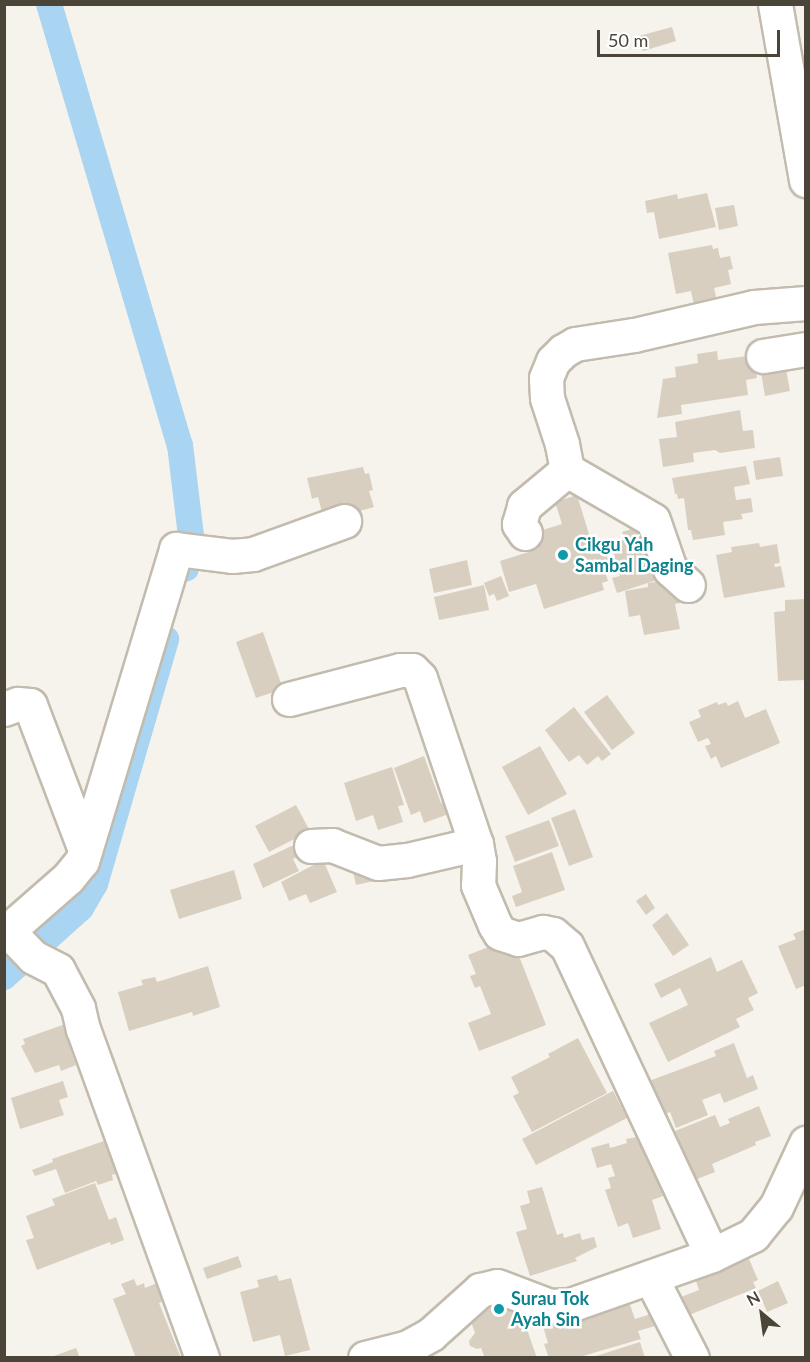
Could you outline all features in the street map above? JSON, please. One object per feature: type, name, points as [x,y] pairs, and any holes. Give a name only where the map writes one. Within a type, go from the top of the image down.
[{"type":"street","points":[[776,4],[800,104],[806,180]]},
{"type":"street","points":[[688,585],[670,569],[653,520],[567,470],[562,444],[547,398],[546,378],[553,361],[563,351],[575,345],[634,335],[754,307],[806,303]]},
{"type":"street","points":[[763,356],[806,349]]},
{"type":"street","points":[[525,533],[519,524],[524,506],[567,470]]},
{"type":"street","points":[[202,1358],[78,1008],[64,978],[52,966],[16,941],[82,861],[190,551],[232,556],[253,554],[344,521]]},
{"type":"street","points":[[289,699],[400,670],[411,670],[420,678],[476,844],[479,861],[478,885],[500,933],[518,939],[543,932],[553,934],[567,946],[712,1255]]},
{"type":"street","points":[[4,709],[18,704],[30,705],[85,850]]},
{"type":"street","points":[[311,846],[332,845],[378,864],[407,860],[476,844]]},
{"type":"street","points":[[365,1358],[408,1347],[431,1334],[480,1290],[497,1286],[550,1306],[570,1305],[712,1255],[753,1235],[771,1214],[806,1143]]},
{"type":"street","points":[[651,1278],[692,1358]]},
{"type":"building","points":[[672,27],[676,41],[643,51],[639,36]]},
{"type":"building","points":[[707,193],[716,227],[659,239],[654,212],[647,213],[645,201],[677,194],[678,199]]},
{"type":"building","points":[[734,205],[738,226],[719,230],[715,208]]},
{"type":"building","points":[[712,245],[713,249],[718,248],[720,258],[730,256],[733,269],[728,270],[731,284],[714,288],[717,301],[694,305],[691,291],[676,294],[668,253]]},
{"type":"building","points":[[717,351],[718,360],[754,355],[757,378],[746,380],[748,395],[681,405],[682,414],[657,418],[663,379],[676,377],[675,367],[698,363],[697,354]]},
{"type":"building","points":[[786,369],[790,391],[765,396],[761,373]]},
{"type":"building","points":[[740,410],[743,431],[753,430],[755,448],[720,453],[715,450],[693,453],[694,462],[663,467],[659,439],[677,437],[675,422]]},
{"type":"building","points":[[780,457],[783,476],[756,480],[753,461]]},
{"type":"building","points":[[746,466],[750,484],[734,487],[736,500],[751,498],[753,512],[741,514],[743,519],[723,522],[725,535],[693,540],[691,530],[688,530],[684,498],[678,499],[675,494],[672,478]]},
{"type":"building","points":[[363,467],[365,474],[369,473],[373,490],[369,491],[374,507],[356,512],[354,506],[340,509],[324,520],[318,497],[312,499],[307,478]]},
{"type":"building","name":"Cikgu Yah Sambal Daging","points":[[577,495],[592,544],[603,541],[612,570],[605,572],[608,581],[602,583],[604,590],[544,609],[536,584],[509,592],[500,561],[538,549],[533,533],[562,524],[555,502]]},
{"type":"building","points":[[639,527],[663,578],[617,593],[612,578],[620,576],[611,544],[624,539],[622,532]]},
{"type":"building","points":[[759,543],[760,547],[777,544],[780,563],[774,564],[775,567],[781,566],[785,587],[724,598],[716,555],[732,552],[731,547]]},
{"type":"building","points":[[467,560],[472,585],[434,593],[429,569]]},
{"type":"building","points":[[501,576],[509,596],[497,601],[494,594],[489,596],[484,583]]},
{"type":"building","points":[[676,579],[680,603],[675,604],[680,629],[644,635],[640,615],[629,617],[625,591],[648,587],[648,583]]},
{"type":"building","points":[[484,585],[489,610],[439,620],[434,597]]},
{"type":"building","points":[[806,599],[806,680],[778,681],[774,612],[785,611],[785,600]]},
{"type":"building","points":[[263,632],[283,689],[256,698],[236,642]]},
{"type":"building","points":[[607,695],[635,733],[612,750],[584,712]]},
{"type":"building","points":[[738,701],[745,718],[766,709],[780,743],[721,768],[716,756],[711,759],[705,746],[711,744],[708,738],[698,742],[689,722],[701,717],[698,710],[717,702],[718,705],[726,702],[728,706]]},
{"type":"building","points":[[574,707],[611,754],[602,761],[598,756],[587,765],[579,755],[569,762],[545,730]]},
{"type":"building","points":[[540,746],[567,794],[528,815],[502,767]]},
{"type":"building","points":[[424,756],[441,803],[449,800],[454,812],[424,823],[420,811],[411,815],[394,768]]},
{"type":"building","points":[[392,767],[404,805],[398,806],[403,822],[378,830],[373,815],[356,821],[344,783]]},
{"type":"building","points":[[296,805],[310,831],[269,852],[255,826]]},
{"type":"building","points":[[575,809],[593,857],[569,866],[551,818]]},
{"type":"building","points":[[549,820],[559,846],[515,862],[505,836]]},
{"type":"building","points":[[296,844],[301,855],[293,859],[299,871],[263,888],[253,864]]},
{"type":"building","points":[[552,852],[565,890],[516,907],[512,896],[522,892],[513,866]]},
{"type":"building","points":[[371,853],[378,880],[356,885],[350,858]]},
{"type":"building","points":[[323,860],[337,892],[310,903],[306,894],[289,901],[281,882]]},
{"type":"building","points":[[234,870],[242,899],[179,919],[170,890]]},
{"type":"building","points":[[646,894],[655,908],[646,915],[636,901]]},
{"type":"building","points":[[667,913],[689,945],[673,956],[652,925]]},
{"type":"building","points":[[806,929],[806,985],[796,989],[778,946],[796,939],[793,934]]},
{"type":"building","points":[[512,938],[546,1025],[479,1051],[468,1023],[491,1014],[480,986],[475,988],[470,976],[476,974],[468,955]]},
{"type":"building","points":[[711,957],[717,972],[742,960],[758,993],[748,998],[754,1010],[736,1019],[740,1027],[668,1062],[649,1023],[688,1005],[680,988],[661,998],[654,984]]},
{"type":"building","points":[[208,966],[220,1007],[193,1016],[192,1012],[129,1031],[118,992],[143,985],[141,980],[155,977],[157,982]]},
{"type":"building","points":[[71,1022],[79,1045],[70,1048],[76,1065],[61,1071],[59,1065],[35,1073],[21,1046],[25,1044],[23,1039]]},
{"type":"building","points":[[578,1038],[607,1093],[532,1132],[513,1096],[519,1093],[511,1077],[550,1057],[548,1054]]},
{"type":"building","points":[[734,1043],[747,1078],[753,1075],[758,1089],[724,1103],[720,1093],[702,1100],[708,1115],[676,1128],[670,1112],[663,1115],[649,1081],[716,1056],[714,1051]]},
{"type":"building","points":[[63,1081],[68,1097],[59,1100],[64,1115],[20,1129],[11,1098]]},
{"type":"building","points":[[613,1091],[627,1118],[536,1165],[522,1139]]},
{"type":"building","points":[[759,1106],[771,1136],[712,1164],[715,1172],[692,1181],[675,1131],[715,1115],[720,1127],[730,1123],[728,1119]]},
{"type":"building","points":[[647,1135],[648,1152],[663,1196],[652,1200],[661,1229],[633,1238],[628,1223],[618,1227],[605,1190],[611,1188],[608,1178],[615,1176],[611,1164],[597,1168],[591,1148],[609,1143],[610,1148],[627,1143],[626,1139]]},
{"type":"building","points":[[104,1141],[116,1174],[112,1175],[113,1180],[98,1185],[96,1181],[65,1193],[56,1169],[35,1176],[32,1170],[53,1162],[52,1159]]},
{"type":"building","points":[[95,1183],[109,1220],[116,1217],[124,1240],[111,1245],[110,1242],[37,1270],[26,1240],[34,1238],[26,1216],[55,1205],[52,1199]]},
{"type":"building","points":[[542,1187],[557,1235],[563,1233],[564,1238],[580,1233],[582,1240],[594,1237],[597,1247],[575,1258],[577,1261],[530,1276],[516,1232],[527,1229],[520,1206],[530,1203],[527,1191]]},
{"type":"building","points":[[238,1256],[242,1267],[207,1279],[203,1268]]},
{"type":"building","points":[[749,1259],[758,1280],[753,1282],[756,1288],[689,1315],[681,1297],[699,1290],[696,1281]]},
{"type":"building","points":[[277,1275],[279,1281],[291,1278],[310,1350],[285,1356],[280,1335],[253,1342],[240,1292],[259,1287],[257,1280]]},
{"type":"building","points":[[134,1279],[137,1286],[144,1283],[145,1288],[162,1281],[170,1299],[159,1303],[181,1358],[136,1358],[113,1299],[126,1294],[121,1284]]},
{"type":"building","points":[[778,1281],[788,1303],[767,1312],[758,1291]]},
{"type":"building","name":"Surau Tok Ayah Sin","points":[[482,1292],[533,1317],[524,1321],[537,1358],[485,1358],[481,1348],[470,1346],[469,1341],[475,1333],[463,1299]]},
{"type":"building","points":[[629,1302],[635,1319],[651,1314],[655,1326],[638,1331],[641,1339],[576,1358],[549,1358],[544,1344],[548,1343],[539,1313]]},
{"type":"building","points":[[640,1342],[645,1358],[593,1358],[593,1357]]},
{"type":"building","points":[[76,1348],[80,1358],[51,1358],[51,1357]]},
{"type":"waterway","points":[[49,4],[180,445],[191,536],[186,569]]},
{"type":"waterway","points":[[4,977],[81,908],[95,884],[166,639]]},
{"type":"place","name":"Cikgu Yah Sambal Daging","points":[[563,555]]},
{"type":"place","name":"Surau Tok Ayah Sin","points":[[499,1309]]}]
